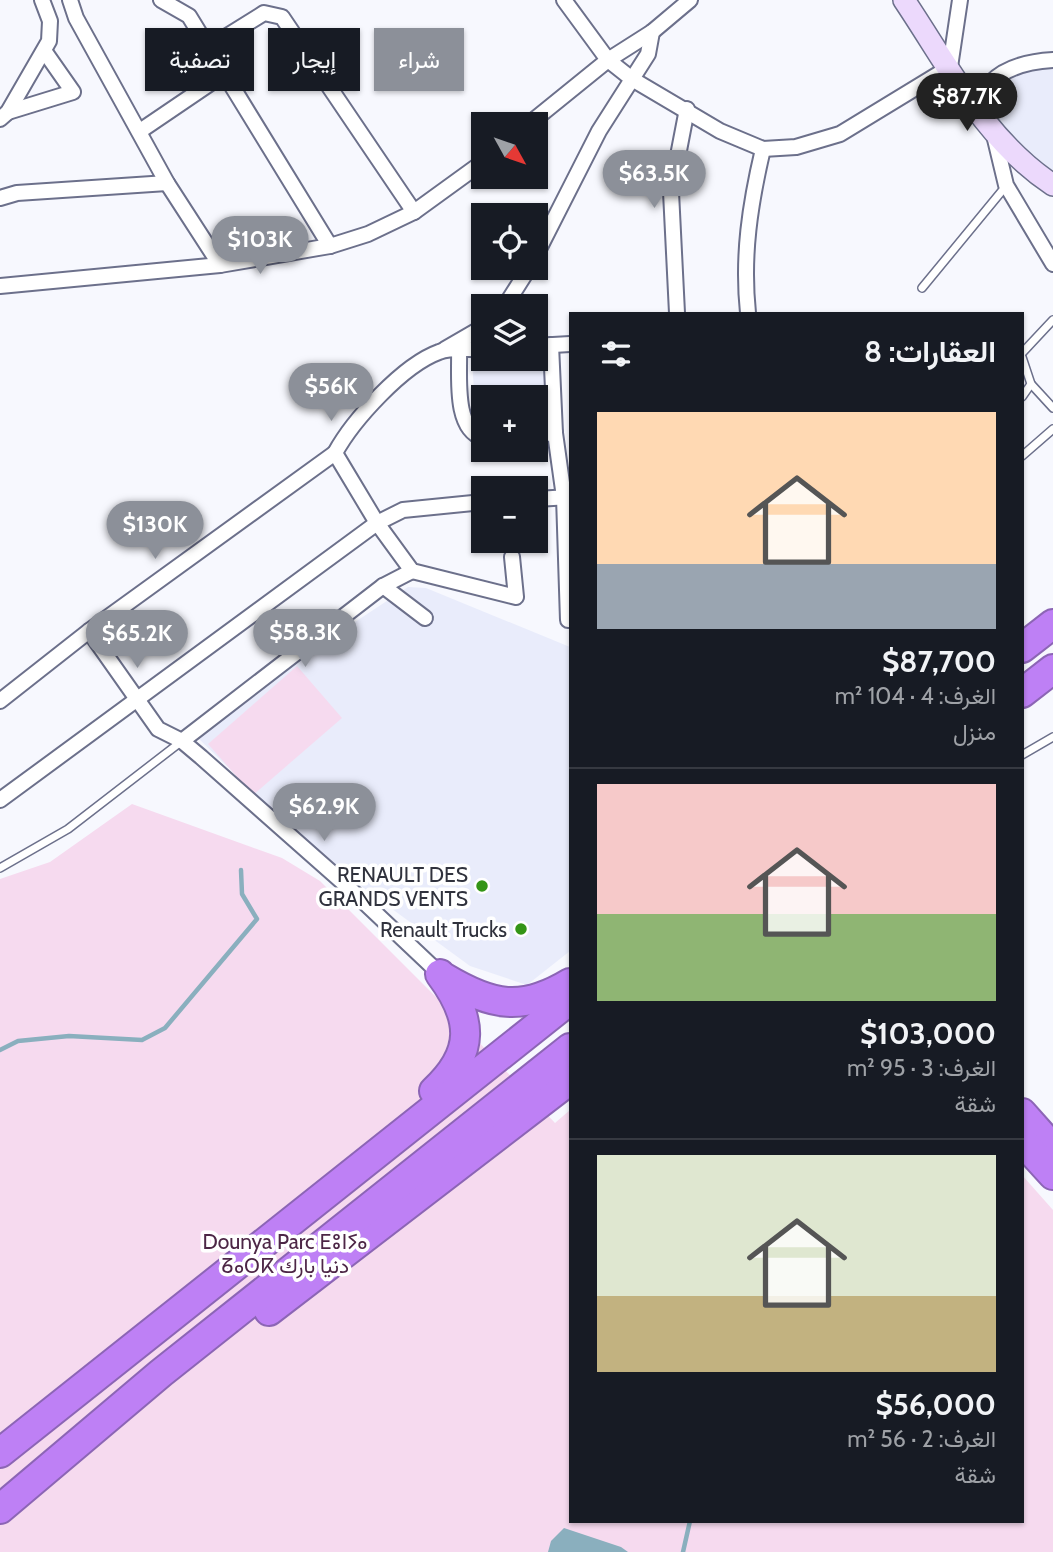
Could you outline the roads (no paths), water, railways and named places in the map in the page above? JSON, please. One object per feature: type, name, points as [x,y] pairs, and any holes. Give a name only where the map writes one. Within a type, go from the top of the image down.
[{"type":"highway","points":[[1024,646],[1053,624]]},
{"type":"highway","points":[[1024,691],[1053,669]]},
{"type":"highway","points":[[440,974],[472,994],[501,1003],[538,1000],[569,984]]},
{"type":"highway","points":[[86,1384],[413,1109],[452,1072],[463,1056],[465,1034],[461,1009],[440,974]]},
{"type":"highway","points":[[0,1453],[569,1000]]},
{"type":"highway","points":[[0,1509],[161,1373],[569,1049]]},
{"type":"highway","points":[[161,1373],[219,1348],[569,1081]]},
{"type":"highway","points":[[1024,1116],[1053,1148]]},
{"type":"highway","points":[[1024,1143],[1053,1175]]},
{"type":"main road","points":[[904,0],[993,134],[1012,154],[1053,186]]},
{"type":"main road","points":[[924,0],[928,35]]},
{"type":"street","points":[[4,115],[45,52],[51,29],[42,0]]},
{"type":"street","points":[[70,0],[76,18],[167,183],[220,265]]},
{"type":"street","points":[[161,0],[189,16],[196,28]]},
{"type":"street","points":[[564,0],[608,60],[632,79],[687,109],[720,131],[763,149],[796,146],[839,134],[950,67],[960,0]]},
{"type":"street","points":[[544,112],[608,60],[652,32],[683,2]]},
{"type":"street","points":[[236,28],[266,6],[282,17],[414,212]]},
{"type":"street","points":[[548,231],[599,131],[648,54],[652,32]]},
{"type":"street","points":[[4,115],[74,92],[45,52]]},
{"type":"street","points":[[977,111],[978,102],[999,75],[1027,62],[1053,60]]},
{"type":"street","points":[[140,131],[199,91]]},
{"type":"street","points":[[234,91],[330,246]]},
{"type":"street","points":[[677,312],[671,192],[687,109]]},
{"type":"street","points":[[993,134],[1006,185],[1053,264]]},
{"type":"street","points":[[748,312],[744,276],[750,204],[763,149]]},
{"type":"street","points":[[0,286],[220,265],[330,246],[368,234],[414,212],[471,171]]},
{"type":"street","points":[[0,198],[17,193],[167,183]]},
{"type":"street","points":[[0,701],[89,631],[335,453],[347,430],[395,381],[471,334]]},
{"type":"street","points":[[548,345],[569,344]]},
{"type":"street","points":[[551,345],[555,433],[567,497],[569,620]]},
{"type":"street","points":[[459,350],[465,423],[471,432]]},
{"type":"street","points":[[440,351],[471,350]]},
{"type":"street","points":[[548,434],[555,433]]},
{"type":"street","points":[[335,453],[377,523],[412,571],[516,597],[512,557]]},
{"type":"street","points":[[548,498],[567,497]]},
{"type":"street","points":[[0,800],[135,698],[377,523],[403,510],[471,503]]},
{"type":"street","points":[[182,741],[383,586],[412,571]]},
{"type":"street","points":[[383,586],[425,618]]},
{"type":"street","points":[[89,631],[158,729],[182,741],[348,887],[440,974]]},
{"type":"lane","points":[[922,289],[1006,185]]},
{"type":"lane","points":[[1024,353],[1053,320]]},
{"type":"lane","points":[[1024,361],[1031,384],[1053,408]]},
{"type":"lane","points":[[1024,394],[1031,384]]},
{"type":"lane","points":[[1024,454],[1053,429]]},
{"type":"lane","points":[[1024,754],[1053,737]]},
{"type":"lane","points":[[0,868],[68,829],[182,741]]},
{"type":"water","points":[[564,1528],[621,1547],[628,1552],[548,1552],[551,1541]]},
{"type":"waterway","points":[[0,1050],[18,1041],[69,1036],[142,1040],[165,1028],[257,919],[242,894],[241,870]]},
{"type":"waterway","points":[[683,1552],[690,1523]]},
{"type":"place","name":"RENAULT DES GRANDS VENTS","points":[[482,886]]},
{"type":"place","name":"Renault Trucks","points":[[521,929]]},
{"type":"park label","name":"Dounya Parc ⴹⵓⵏⵢⴰ ⵒⴰⵔⴽ دنيا بارك","points":[[285,1253]]}]
